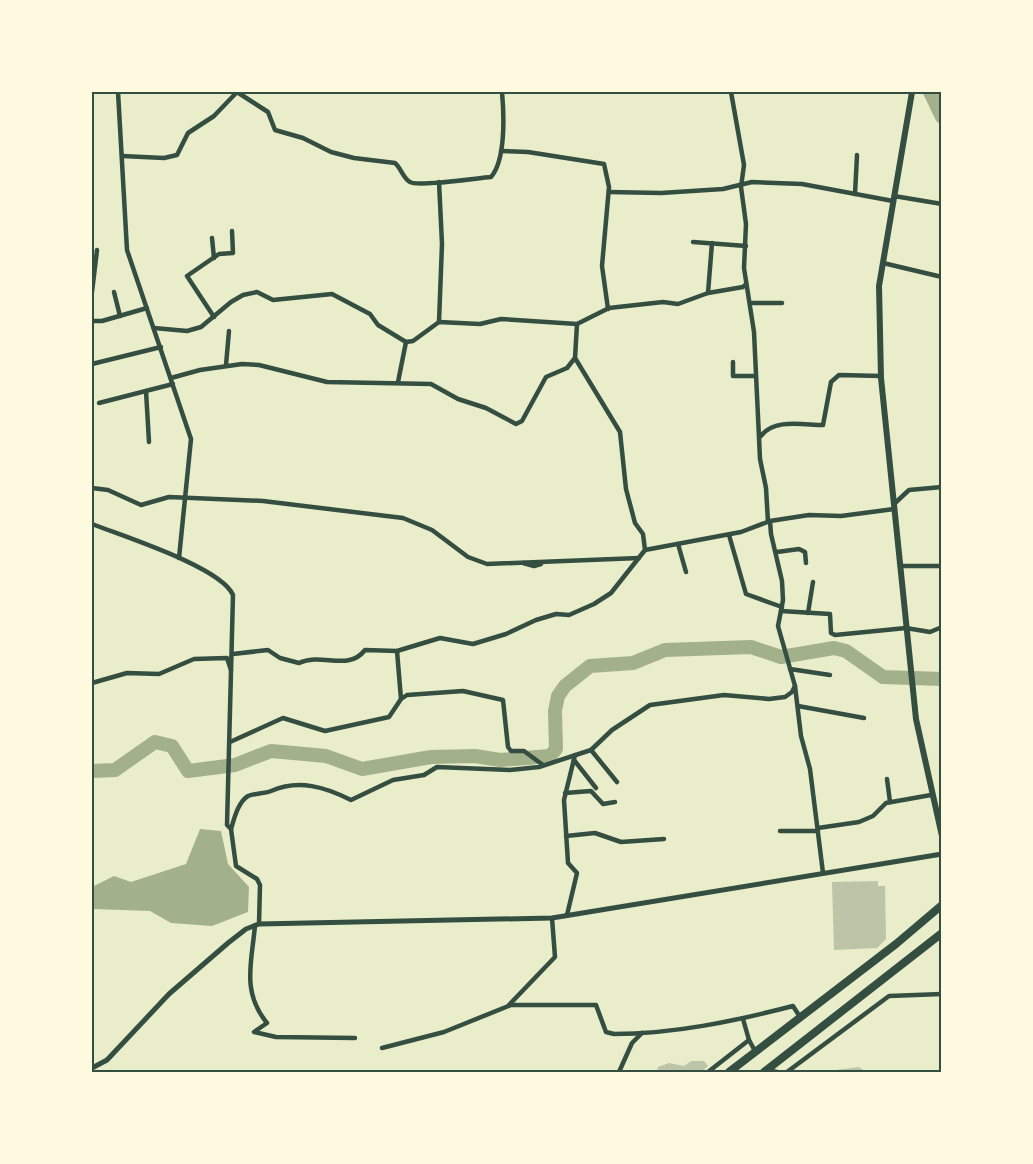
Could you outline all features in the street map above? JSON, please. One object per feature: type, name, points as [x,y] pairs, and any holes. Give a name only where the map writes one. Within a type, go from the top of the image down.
[{"type":"highway","points":[[729,1072],[896,944],[942,905]]},
{"type":"highway","points":[[765,1072],[942,933]]},
{"type":"main road","points":[[912,92],[893,199],[878,304],[881,376],[911,684],[931,795],[942,836]]},
{"type":"street","points":[[118,92],[127,250],[191,439],[179,558]]},
{"type":"street","points":[[122,156],[164,158],[177,155],[188,133],[213,117],[237,92],[268,112],[273,128],[281,133],[303,138],[342,155],[395,163],[411,183],[421,185],[491,177],[496,171],[501,151],[502,92]]},
{"type":"street","points":[[731,92],[744,165],[741,187],[746,246],[744,268],[750,303],[760,459],[771,534],[782,581],[782,609],[778,626],[795,686],[823,873]]},
{"type":"street","points":[[501,151],[528,152],[604,164],[609,192],[602,266],[608,309]]},
{"type":"street","points":[[855,194],[857,155]]},
{"type":"street","points":[[856,166],[863,166]]},
{"type":"street","points":[[439,182],[442,244],[439,322]]},
{"type":"street","points":[[609,192],[661,193],[741,187],[752,182],[802,184],[855,194],[942,204]]},
{"type":"street","points":[[214,317],[187,276],[219,254],[233,253],[232,231]]},
{"type":"street","points":[[212,238],[214,258]]},
{"type":"street","points":[[693,242],[746,246]]},
{"type":"street","points":[[708,293],[712,243]]},
{"type":"street","points":[[92,292],[97,250]]},
{"type":"street","points":[[883,263],[942,277]]},
{"type":"street","points":[[154,328],[187,331],[206,325],[231,302],[250,292],[260,292],[273,300],[328,293],[370,314],[378,324],[406,342],[413,341],[439,322],[480,324],[501,319],[577,324],[608,309],[663,302],[678,304],[708,293],[732,290],[746,284]]},
{"type":"street","points":[[114,292],[120,316]]},
{"type":"street","points":[[750,303],[782,303]]},
{"type":"street","points":[[92,321],[147,308]]},
{"type":"street","points":[[577,324],[575,358],[620,432],[626,489],[635,523],[643,534],[645,550]]},
{"type":"street","points":[[226,365],[229,331]]},
{"type":"street","points":[[398,382],[406,342]]},
{"type":"street","points":[[92,363],[161,347]]},
{"type":"street","points":[[171,378],[226,365],[259,366],[327,382],[435,384],[458,399],[486,408],[516,424],[522,421],[546,376],[567,368],[575,358]]},
{"type":"street","points":[[733,362],[733,376],[755,376]]},
{"type":"street","points":[[760,437],[765,431],[778,425],[823,425],[831,382],[838,375],[881,376]]},
{"type":"street","points":[[99,403],[172,384]]},
{"type":"street","points":[[146,391],[149,441]]},
{"type":"street","points":[[232,654],[268,650],[280,658],[299,663],[308,659],[351,662],[358,659],[364,650],[397,651],[440,638],[472,644],[506,634],[536,620],[556,614],[569,615],[594,604],[610,593],[645,550],[729,534],[769,522],[809,515],[841,516],[894,507],[909,490],[942,487]]},
{"type":"street","points":[[92,488],[108,490],[141,505],[169,497],[262,501],[403,518],[432,530],[468,556],[488,564],[639,558]]},
{"type":"street","points":[[92,524],[179,558],[230,587],[233,596],[227,825],[231,829]]},
{"type":"street","points":[[729,534],[746,594],[782,609],[830,614],[831,633],[835,635],[906,628],[930,632],[942,627]]},
{"type":"street","points":[[678,544],[686,572]]},
{"type":"street","points":[[777,552],[799,549],[805,552],[806,563]]},
{"type":"street","points":[[900,566],[942,566]]},
{"type":"street","points":[[808,613],[813,582]]},
{"type":"street","points":[[397,651],[401,699]]},
{"type":"street","points":[[92,684],[127,673],[159,674],[194,659],[227,658],[232,673]]},
{"type":"street","points":[[790,669],[830,675]]},
{"type":"street","points":[[356,1038],[276,1037],[254,1032],[267,1023],[255,1005],[250,988],[249,960],[257,924],[260,885],[257,879],[236,866],[231,829],[241,804],[248,796],[271,791],[279,786],[301,785],[327,789],[351,800],[393,780],[424,775],[437,767],[510,770],[544,765],[575,758],[591,750],[612,730],[650,705],[724,695],[769,699],[785,697],[792,692],[795,686]]},
{"type":"street","points":[[230,742],[283,718],[290,718],[325,731],[378,720],[393,713],[401,699],[407,694],[463,691],[503,700],[508,747],[511,751],[524,751],[544,765]]},
{"type":"street","points":[[798,706],[864,718]]},
{"type":"street","points":[[591,750],[617,782]]},
{"type":"street","points":[[575,758],[596,788]]},
{"type":"street","points":[[567,915],[577,873],[568,863],[565,793],[575,758]]},
{"type":"street","points":[[887,779],[890,802]]},
{"type":"street","points":[[565,793],[591,791],[603,804],[615,802]]},
{"type":"street","points":[[780,831],[818,829],[859,822],[873,816],[879,807],[890,802],[931,795]]},
{"type":"street","points":[[566,836],[595,833],[621,842],[664,839]]},
{"type":"street","points":[[92,1068],[107,1060],[169,994],[228,943],[257,924],[552,918],[942,854]]},
{"type":"street","points":[[507,1007],[555,957],[552,918]]},
{"type":"street","points":[[787,1072],[889,996],[942,994]]},
{"type":"street","points":[[382,1048],[433,1035],[507,1007],[596,1005],[606,1032],[642,1033],[743,1019],[793,1006],[800,1017]]},
{"type":"street","points":[[743,1019],[755,1051]]},
{"type":"street","points":[[619,1072],[632,1043],[642,1033]]},
{"type":"street","points":[[708,1072],[749,1040]]},
{"type":"street","points":[[765,1072],[777,1072]]},
{"type":"shaded area","points":[[200,829],[221,831],[228,864],[249,887],[248,912],[212,926],[171,923],[150,911],[92,909],[92,887],[114,876],[131,882],[186,864]]},
{"type":"building","points":[[878,881],[878,886],[885,886],[886,939],[877,948],[834,950],[832,882]]},
{"type":"building","points":[[691,1061],[704,1061],[708,1066],[701,1072],[657,1072],[658,1067],[669,1063],[684,1066]]},
{"type":"building","points":[[859,1067],[866,1072],[835,1072],[835,1070]]},
{"type":"waterway","points":[[930,92],[942,117]]},
{"type":"waterway","points":[[92,771],[115,770],[155,742],[172,746],[188,771],[235,765],[271,751],[326,756],[362,769],[431,757],[475,756],[500,760],[550,756],[556,749],[555,711],[558,696],[565,686],[590,666],[633,663],[665,650],[751,647],[781,657],[834,648],[846,651],[883,677],[942,679]]}]
